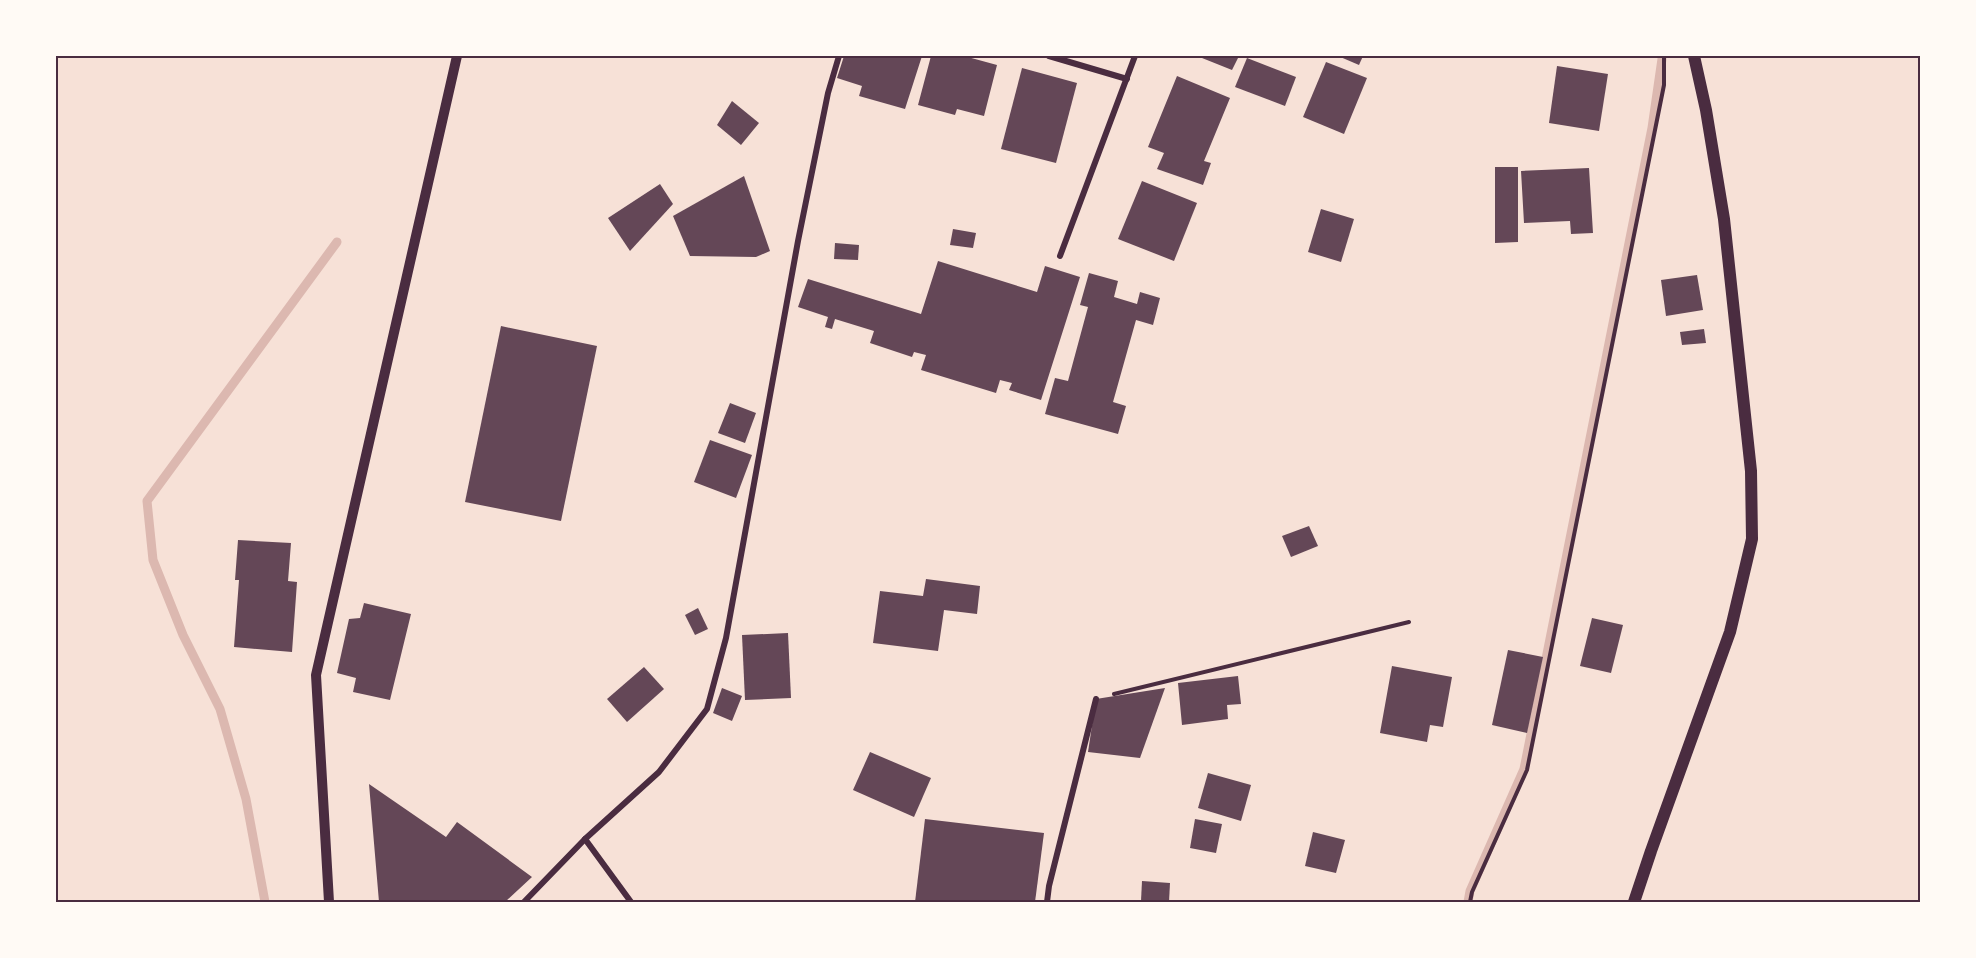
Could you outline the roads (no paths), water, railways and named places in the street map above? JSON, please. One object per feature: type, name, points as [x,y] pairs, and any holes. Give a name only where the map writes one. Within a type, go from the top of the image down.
[{"type":"main road","points":[[1634,903],[1730,632],[1752,540],[1751,471],[1724,219],[1706,110],[1694,56]]},
{"type":"street","points":[[329,903],[316,675],[458,56]]},
{"type":"street","points":[[524,903],[585,839],[659,772],[707,710],[726,638],[798,241],[828,93],[838,56]]},
{"type":"street","points":[[1050,56],[1127,79]]},
{"type":"street","points":[[1060,256],[1136,56]]},
{"type":"street","points":[[1047,903],[1049,886],[1096,699]]},
{"type":"street","points":[[585,839],[631,903]]},
{"type":"waterway","points":[[1468,902],[1470,891],[1524,769],[1652,128],[1662,59]]},
{"type":"waterway","points":[[265,902],[246,799],[220,709],[183,635],[153,560],[147,501],[337,242]]}]
